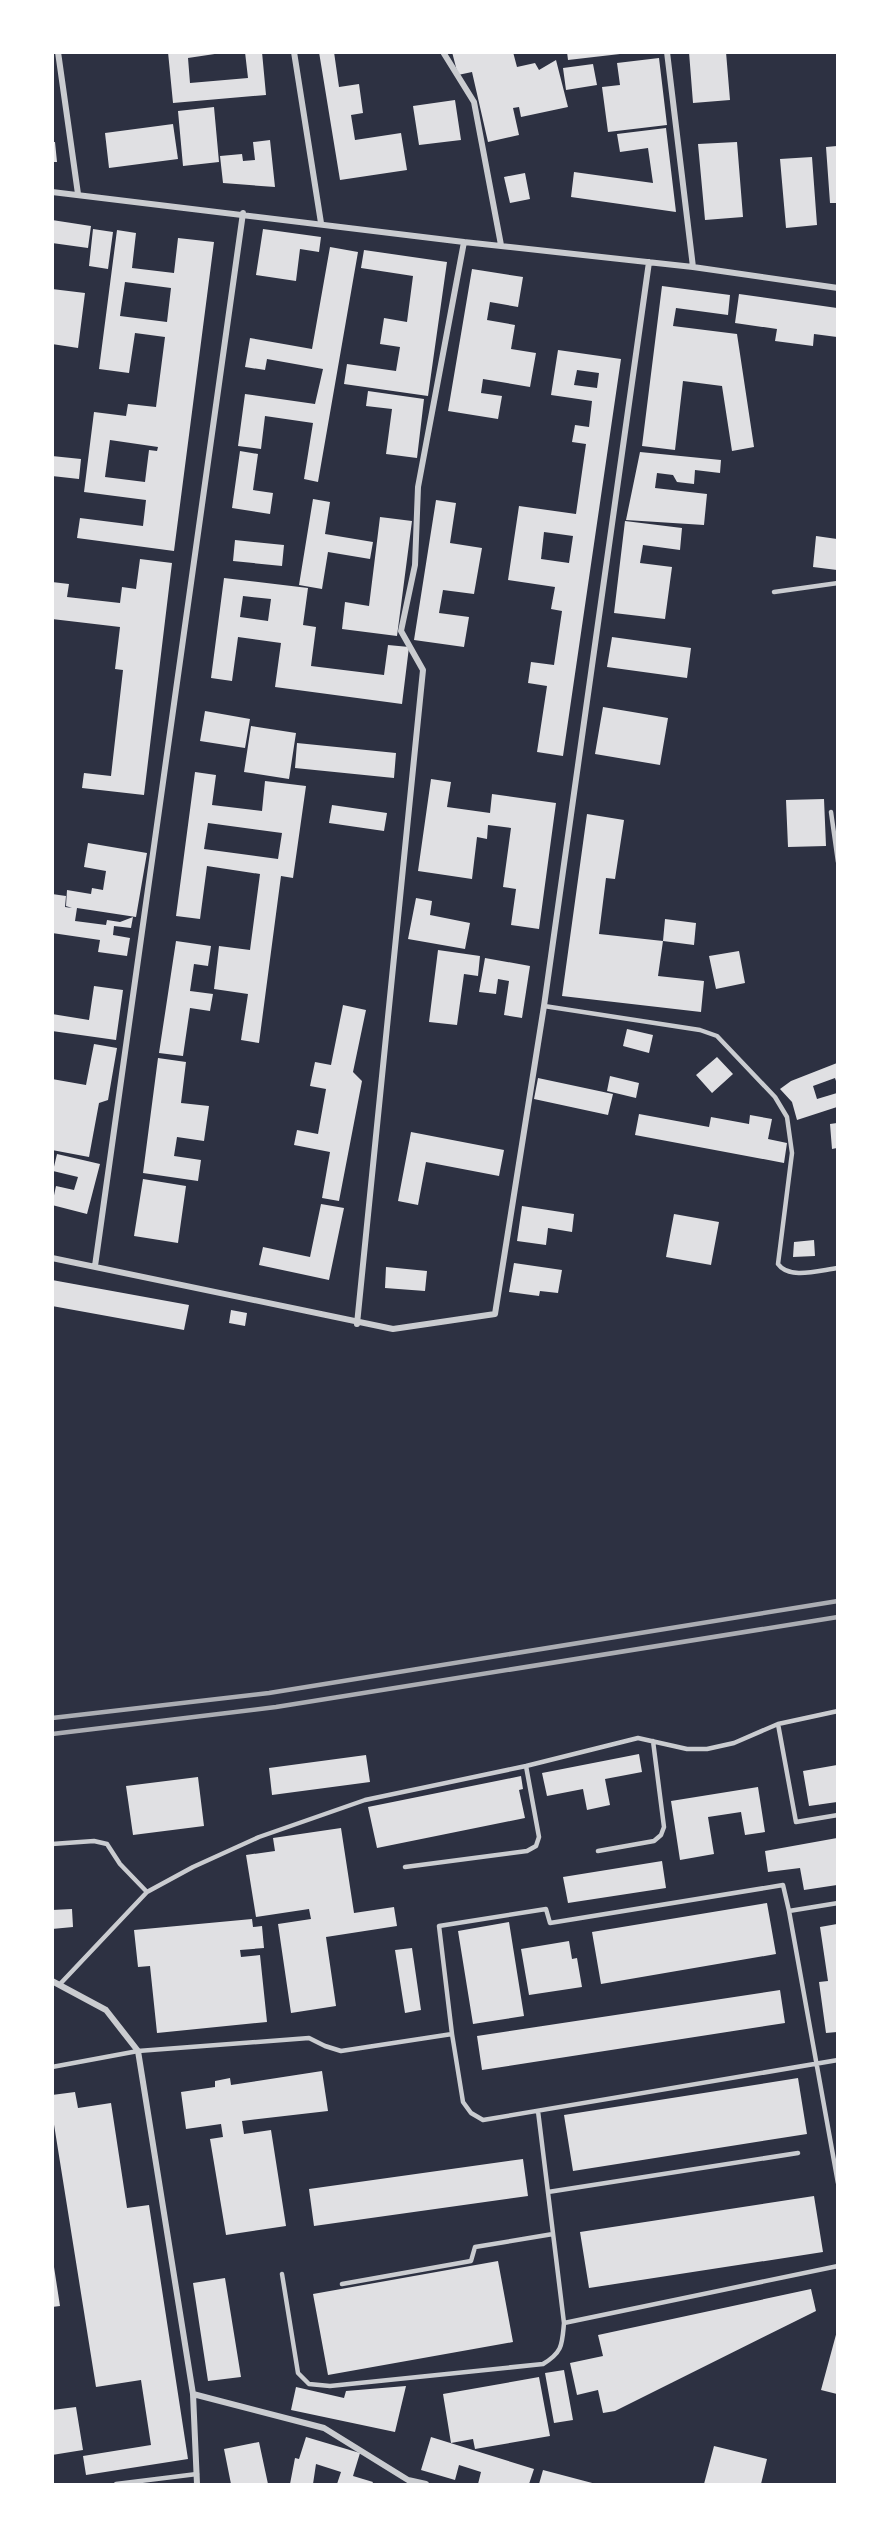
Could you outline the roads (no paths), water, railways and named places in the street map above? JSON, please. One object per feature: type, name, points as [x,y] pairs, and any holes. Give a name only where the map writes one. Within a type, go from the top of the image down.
[{"type":"street","points":[[58,52],[78,194]]},
{"type":"street","points":[[294,52],[321,223]]},
{"type":"street","points":[[443,52],[474,102],[501,245]]},
{"type":"street","points":[[667,52],[693,267]]},
{"type":"street","points":[[52,192],[693,267],[837,288]]},
{"type":"street","points":[[96,1266],[243,213]]},
{"type":"street","points":[[357,1324],[423,670],[401,631],[415,565],[418,487],[464,242]]},
{"type":"street","points":[[52,1258],[357,1324],[393,1329],[495,1314],[544,1006],[650,262]]},
{"type":"street","points":[[52,1981],[62,1983],[106,2010],[138,2051],[193,2394],[197,2484]]},
{"type":"street","points":[[193,2394],[324,2428],[408,2480],[426,2484]]},
{"type":"lane","points":[[774,592],[837,583]]},
{"type":"lane","points":[[831,812],[837,862]]},
{"type":"lane","points":[[544,1006],[700,1030],[717,1036],[775,1097],[787,1117],[792,1153],[778,1264],[786,1271],[794,1273],[837,1268]]},
{"type":"lane","points":[[62,1983],[147,1892],[193,1867],[259,1837],[365,1800],[525,1766],[638,1738],[687,1749],[707,1749],[734,1743],[778,1724],[837,1711]]},
{"type":"lane","points":[[778,1724],[796,1822],[837,1815]]},
{"type":"lane","points":[[598,1851],[654,1840],[661,1835],[664,1827],[653,1741]]},
{"type":"lane","points":[[405,1867],[527,1851],[536,1846],[539,1837],[525,1766]]},
{"type":"lane","points":[[52,1844],[94,1841],[107,1844],[120,1864],[147,1892]]},
{"type":"lane","points":[[837,2060],[816,2064],[483,2120],[471,2113],[463,2102],[439,1926],[546,1909],[550,1923],[783,1885],[789,1911],[816,2064],[837,2183]]},
{"type":"lane","points":[[789,1911],[837,1903]]},
{"type":"lane","points":[[52,2067],[138,2051],[309,2038],[341,2051],[452,2034]]},
{"type":"lane","points":[[282,2274],[298,2373],[309,2384],[330,2386],[543,2364],[557,2355],[562,2343],[564,2322],[538,2111]]},
{"type":"lane","points":[[548,2192],[798,2153]]},
{"type":"lane","points":[[342,2284],[471,2260],[474,2247],[553,2234]]},
{"type":"lane","points":[[564,2322],[837,2266]]},
{"type":"lane","points":[[116,2484],[197,2474]]},
{"type":"railway","points":[[52,1718],[269,1693],[838,1601]]},
{"type":"railway","points":[[52,1734],[276,1707],[838,1617]]}]
